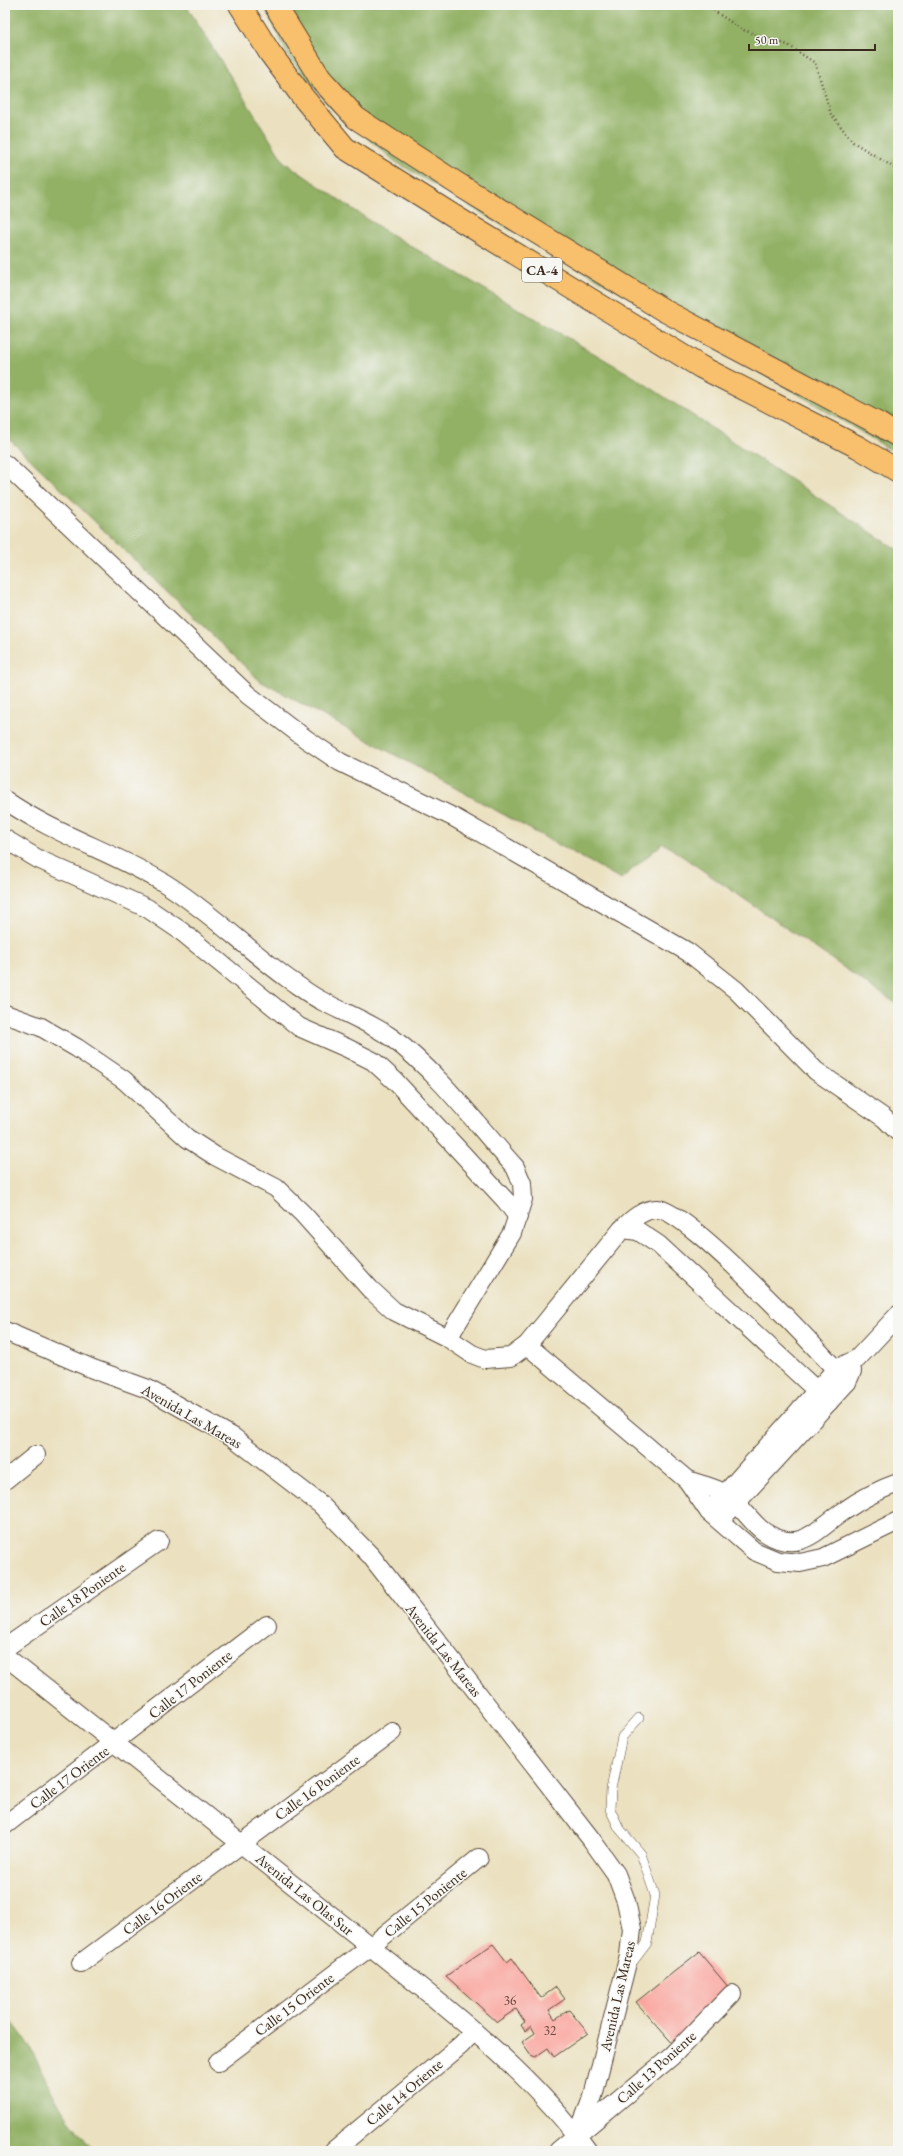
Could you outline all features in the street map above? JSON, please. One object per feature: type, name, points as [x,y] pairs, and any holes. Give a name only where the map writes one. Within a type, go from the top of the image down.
[{"type":"highway","name":"CA-4","points":[[240,5],[270,53],[288,78],[345,148],[701,367],[858,447],[898,471]]},
{"type":"highway","name":"CA-4","points":[[275,5],[320,78],[356,118],[461,186],[665,311],[879,424],[898,436]]},
{"type":"street","points":[[5,464],[248,695],[340,762],[455,818],[688,952],[736,990],[816,1071],[884,1118],[898,1132]]},
{"type":"street","points":[[5,800],[50,827],[121,860],[166,884],[287,978],[323,1002],[371,1025],[411,1053],[441,1084],[514,1167],[522,1183],[523,1199],[512,1233],[448,1338]]},
{"type":"street","points":[[5,839],[38,859],[147,908],[187,936],[299,1027],[347,1048],[372,1061],[395,1081],[506,1201],[518,1217]]},
{"type":"street","points":[[147,908],[166,884]]},
{"type":"street","points":[[5,1014],[41,1027],[77,1048],[124,1080],[187,1138],[215,1156],[276,1188],[303,1214],[370,1289],[394,1311],[448,1338],[472,1354],[485,1359],[511,1357],[527,1345],[622,1229],[638,1214],[657,1208],[673,1214],[696,1231],[750,1282],[842,1375]]},
{"type":"street","points":[[622,1229],[638,1231],[659,1245],[822,1396]]},
{"type":"street","points":[[715,1517],[730,1498],[822,1396],[898,1315]]},
{"type":"street","name":"Avenida Las Mareas","points":[[5,1331],[93,1369],[148,1389],[233,1437],[320,1504],[371,1556],[556,1792],[616,1874],[626,1901],[632,1929],[629,1955],[593,2096],[577,2136]]},
{"type":"street","points":[[527,1345],[687,1480],[715,1517],[754,1552],[778,1561],[800,1563],[823,1558],[898,1521]]},
{"type":"street","points":[[5,1480],[36,1455]]},
{"type":"street","points":[[687,1480],[730,1498],[766,1533],[783,1541],[800,1540],[819,1532],[842,1512],[874,1492],[898,1483]]},
{"type":"street","name":"Calle 18 Poniente","points":[[5,1648],[159,1541]]},
{"type":"street","name":"Calle 17 Poniente","points":[[113,1743],[266,1625]]},
{"type":"street","name":"Avenida Las Olas Sur","points":[[5,1656],[113,1743],[242,1843],[474,2031],[529,2084],[577,2136],[588,2151]]},
{"type":"street","name":"Calle 16 Poniente","points":[[242,1843],[392,1732]]},
{"type":"street","name":"Calle 17 Oriente","points":[[5,1825],[113,1743]]},
{"type":"street","name":"Calle 16 Oriente","points":[[81,1963],[242,1843]]},
{"type":"street","name":"Calle 15 Poniente","points":[[370,1947],[479,1858]]},
{"type":"street","name":"Calle 15 Oriente","points":[[218,2062],[370,1947]]},
{"type":"street","name":"Calle 13 Poniente","points":[[558,2151],[672,2056],[732,1994]]},
{"type":"street","name":"Calle 14 Oriente","points":[[333,2151],[461,2045],[474,2031]]},
{"type":"lane","points":[[625,1972],[647,1943],[655,1895],[641,1854],[619,1828],[610,1809],[611,1789],[622,1736],[639,1718]]},
{"type":"path","points":[[708,5],[711,9],[743,30],[788,45],[815,63],[831,114],[853,142],[898,170]]},
{"type":"green space","points":[[5,5],[186,5],[284,162],[382,229],[631,375],[898,550],[898,1005],[663,843],[621,879],[260,681],[5,435]]},
{"type":"green space","points":[[264,5],[898,5],[898,454],[756,369],[478,211],[396,162],[332,108],[289,58]]},
{"type":"green space","points":[[5,2015],[15,2026],[31,2049],[62,2110],[94,2151],[5,2151]]},
{"type":"building","points":[[493,1944],[507,1962],[512,1958],[541,1998],[556,1987],[565,1999],[549,2010],[555,2019],[569,2010],[588,2033],[554,2057],[548,2048],[535,2057],[531,2055],[522,2042],[535,2033],[531,2026],[525,2031],[521,2025],[525,2022],[516,2009],[497,2022],[446,1976]]},
{"type":"building","points":[[699,1952],[730,1989],[674,2045],[636,2002]]}]
